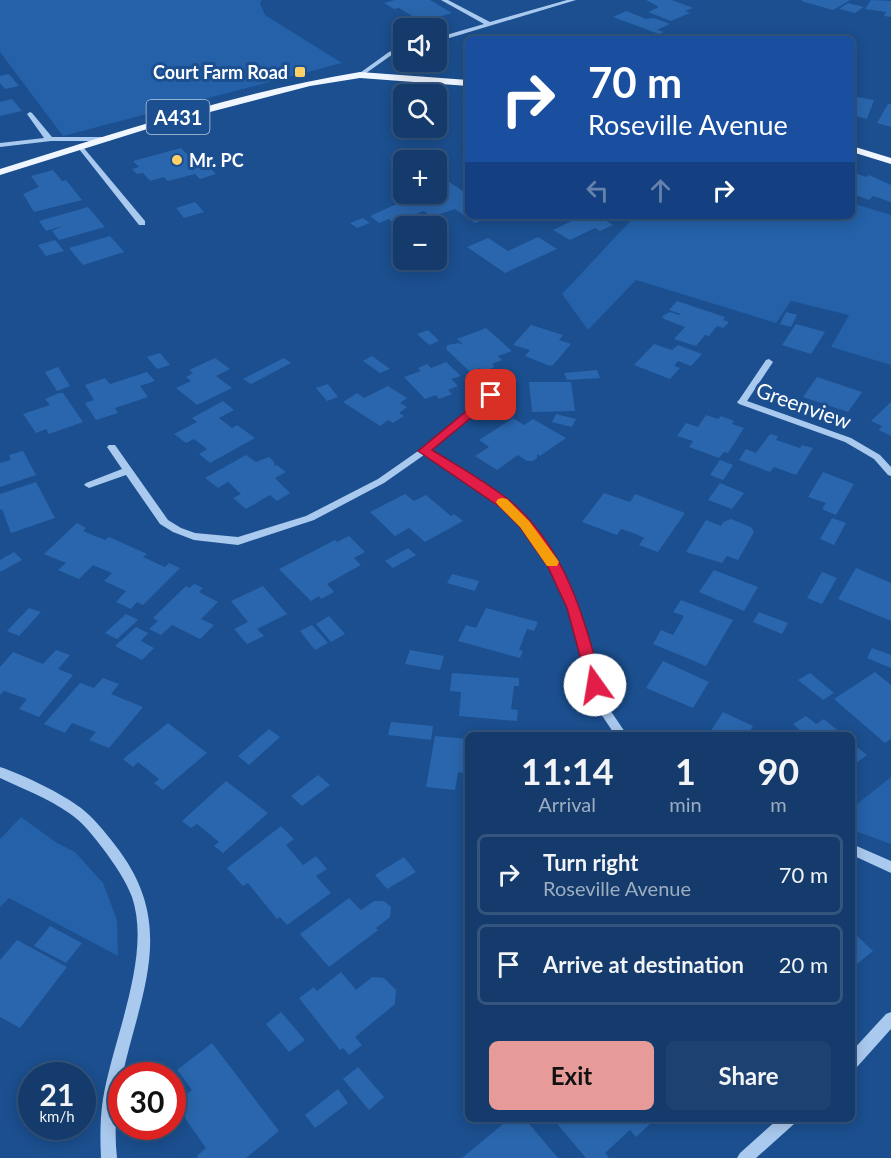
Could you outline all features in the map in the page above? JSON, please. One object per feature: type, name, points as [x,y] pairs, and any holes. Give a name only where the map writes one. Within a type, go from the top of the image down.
[{"type":"main road","name":"A431","points":[[0,172],[279,90],[360,75],[465,83]]},
{"type":"main road","points":[[855,150],[891,161]]},
{"type":"street","points":[[444,0],[489,24]]},
{"type":"street","points":[[447,37],[573,0]]},
{"type":"street","points":[[360,75],[393,53]]},
{"type":"street","points":[[30,114],[51,139]]},
{"type":"street","points":[[0,145],[51,139],[109,139]]},
{"type":"street","points":[[81,148],[142,223]]},
{"type":"street","name":"Greenview","points":[[769,362],[742,402],[848,440],[877,456],[891,473]]},
{"type":"street","points":[[112,447],[164,522],[194,536],[238,541],[310,518],[381,481],[424,451],[491,395]]},
{"type":"street","points":[[424,451],[505,504],[525,524],[554,565],[574,608],[599,702],[619,732]]},
{"type":"street","points":[[89,485],[127,471]]},
{"type":"street","points":[[0,772],[74,810],[115,852],[137,891],[144,918],[145,949],[111,1091],[107,1131],[109,1158]]},
{"type":"street","points":[[855,850],[891,867]]},
{"type":"street","points":[[855,1059],[891,1019]]},
{"type":"street","points":[[745,1158],[786,1122]]},
{"type":"shaded area","points":[[0,0],[262,0],[260,3],[265,15],[342,63],[63,136],[0,52]]},
{"type":"shaded area","points":[[855,204],[891,215],[891,365],[831,347],[849,315],[791,301],[776,323],[636,280],[588,330],[562,294],[632,219],[855,219]]},
{"type":"shaded area","points":[[891,777],[891,844],[855,831],[855,806]]},
{"type":"shaded area","points":[[21,817],[57,843],[75,852],[103,883],[117,920],[118,956],[9,898],[0,907],[0,839]]},
{"type":"building","points":[[395,0],[430,0],[452,13],[435,18],[415,18],[399,8],[394,9],[384,3]]},
{"type":"building","points":[[646,0],[672,0],[693,8],[685,11],[690,13],[671,21],[648,12],[659,7]]},
{"type":"building","points":[[850,0],[833,10],[801,1]]},
{"type":"building","points":[[871,0],[891,1],[891,17],[884,16],[886,12],[865,9]]},
{"type":"building","points":[[848,3],[864,7],[855,13],[839,9]]},
{"type":"building","points":[[626,11],[646,19],[654,18],[670,24],[657,30],[664,32],[659,34],[613,17]]},
{"type":"building","points":[[9,74],[19,86],[5,89],[0,83],[0,76]]},
{"type":"building","points":[[855,97],[874,100],[867,119],[855,116]]},
{"type":"building","points":[[12,99],[22,111],[0,116],[0,102]]},
{"type":"building","points":[[888,104],[891,104],[891,127],[877,123]]},
{"type":"building","points":[[181,148],[200,167],[207,165],[216,174],[200,179],[195,174],[168,181],[164,177],[150,181],[143,173],[137,174],[132,169],[139,167],[133,161]]},
{"type":"building","points":[[53,170],[62,181],[66,180],[82,200],[34,212],[23,194],[39,187],[31,176]]},
{"type":"building","points":[[855,173],[866,177],[869,175],[891,185],[891,202],[873,196],[869,200],[855,195],[857,191],[855,191]]},
{"type":"building","points":[[447,181],[465,192],[465,216],[455,209],[434,216],[430,216],[424,211],[411,216],[393,216],[393,223],[389,219],[379,223],[370,216],[397,204],[447,204]]},
{"type":"building","points":[[195,202],[204,212],[184,218],[176,208]]},
{"type":"building","points":[[88,207],[105,227],[59,240],[52,231],[62,226],[46,231],[39,221]]},
{"type":"building","points":[[363,218],[370,223],[357,228],[350,223]]},
{"type":"building","points":[[469,219],[485,219],[475,223]]},
{"type":"building","points":[[576,219],[603,219],[613,225],[600,231],[595,228],[570,240],[553,230]]},
{"type":"building","points":[[110,236],[124,252],[83,265],[69,248]]},
{"type":"building","points":[[538,237],[557,249],[505,273],[467,247],[488,238],[508,251]]},
{"type":"building","points":[[55,240],[64,251],[46,256],[38,245]]},
{"type":"building","points":[[677,301],[725,317],[723,320],[729,322],[723,328],[717,326],[696,346],[674,339],[685,327],[664,319],[662,316],[670,312],[681,314],[669,310]]},
{"type":"building","points":[[786,312],[797,315],[791,327],[780,324]]},
{"type":"building","points":[[796,324],[825,332],[811,354],[782,345]]},
{"type":"building","points":[[531,325],[563,335],[559,340],[571,344],[553,365],[550,366],[525,356],[530,350],[513,345]]},
{"type":"building","points":[[486,328],[512,351],[498,356],[502,360],[492,364],[495,367],[484,371],[480,368],[470,372],[446,349],[447,345],[459,343],[464,345],[457,339]]},
{"type":"building","points":[[428,330],[439,341],[429,345],[417,334]]},
{"type":"building","points":[[654,344],[672,350],[678,345],[702,354],[691,366],[678,361],[674,366],[680,368],[670,379],[634,365]]},
{"type":"building","points":[[160,353],[170,365],[157,369],[147,357]]},
{"type":"building","points":[[372,356],[390,369],[380,373],[363,361]]},
{"type":"building","points":[[215,358],[230,369],[216,376],[232,388],[197,405],[176,388],[191,381],[186,377],[193,373],[189,370]]},
{"type":"building","points":[[284,358],[291,363],[251,384],[243,379]]},
{"type":"building","points":[[446,362],[461,376],[451,379],[458,386],[448,390],[452,394],[439,399],[436,395],[425,399],[404,377],[421,371],[418,368],[427,364],[431,368]]},
{"type":"building","points":[[58,367],[70,386],[57,391],[45,372]]},
{"type":"building","points":[[597,370],[600,378],[567,380],[564,373]]},
{"type":"building","points":[[147,372],[155,381],[140,386],[148,397],[115,408],[118,413],[96,420],[85,403],[94,400],[85,385],[105,378],[110,384]]},
{"type":"building","points":[[817,377],[862,392],[848,412],[803,397]]},
{"type":"building","points":[[529,382],[571,382],[575,411],[532,412]]},
{"type":"building","points":[[328,384],[338,397],[327,401],[316,388]]},
{"type":"building","points":[[388,386],[407,398],[400,403],[407,407],[399,413],[404,416],[393,423],[388,420],[380,426],[343,402],[357,393],[364,398]]},
{"type":"building","points":[[63,393],[83,422],[49,434],[46,429],[36,433],[23,414],[50,405],[45,399]]},
{"type":"building","points":[[223,401],[234,410],[219,418],[232,428],[237,425],[255,438],[210,463],[199,454],[207,449],[194,439],[186,443],[174,434],[197,422],[192,418]]},
{"type":"building","points":[[891,402],[891,436],[879,430],[882,426],[871,421]]},
{"type":"building","points":[[556,414],[576,419],[572,427],[552,422]]},
{"type":"building","points":[[706,415],[718,419],[721,416],[734,421],[732,424],[744,428],[728,453],[724,452],[719,458],[689,447],[693,441],[677,436],[686,423],[698,427]]},
{"type":"building","points":[[513,418],[524,425],[533,419],[566,438],[540,456],[537,454],[537,458],[533,461],[527,461],[518,455],[497,470],[475,456],[489,447],[479,440]]},
{"type":"building","points":[[770,434],[778,436],[776,440],[800,448],[802,445],[813,448],[796,475],[774,467],[770,472],[739,460],[746,449],[756,453]]},
{"type":"building","points":[[23,451],[36,475],[0,487],[0,463],[11,460],[9,455]]},
{"type":"building","points":[[246,455],[256,462],[269,457],[275,466],[277,465],[286,472],[275,478],[290,493],[277,501],[270,495],[246,509],[233,498],[241,494],[228,482],[218,488],[205,478]]},
{"type":"building","points":[[720,460],[733,465],[723,480],[710,475]]},
{"type":"building","points":[[823,472],[854,484],[836,515],[822,509],[826,503],[808,497]]},
{"type":"building","points":[[36,482],[55,518],[11,533],[2,509],[0,510],[0,494]]},
{"type":"building","points":[[720,483],[744,493],[732,509],[708,500]]},
{"type":"building","points":[[604,493],[630,502],[635,494],[685,513],[658,552],[639,545],[644,538],[636,534],[621,529],[617,535],[582,522]]},
{"type":"building","points":[[405,494],[414,501],[426,495],[451,516],[454,514],[463,521],[425,542],[409,528],[395,536],[370,512]]},
{"type":"building","points":[[832,518],[846,523],[834,545],[820,539]]},
{"type":"building","points":[[731,519],[751,527],[754,532],[738,560],[727,556],[722,563],[686,552],[706,520],[721,526],[723,522]]},
{"type":"building","points":[[77,523],[86,528],[83,531],[105,540],[109,537],[147,554],[143,557],[165,567],[169,563],[180,568],[143,605],[137,602],[131,609],[116,602],[126,591],[104,581],[112,573],[93,565],[79,579],[58,570],[66,563],[44,554]]},
{"type":"building","points":[[349,536],[365,552],[354,558],[361,565],[327,584],[334,592],[321,599],[319,596],[311,601],[279,569],[335,540],[337,542]]},
{"type":"building","points":[[408,548],[416,555],[393,568],[385,561]]},
{"type":"building","points":[[14,552],[22,560],[0,572],[0,560]]},
{"type":"building","points":[[856,568],[891,583],[891,621],[838,599]]},
{"type":"building","points":[[714,570],[758,587],[744,611],[699,592]]},
{"type":"building","points":[[822,572],[837,578],[822,604],[807,598]]},
{"type":"building","points":[[452,574],[479,581],[475,591],[447,583]]},
{"type":"building","points":[[194,584],[203,588],[199,592],[218,602],[201,619],[214,625],[200,639],[172,625],[161,635],[149,629],[158,621],[153,618],[186,586],[189,588]]},
{"type":"building","points":[[263,586],[287,614],[257,629],[264,636],[247,644],[234,629],[248,622],[231,601]]},
{"type":"building","points":[[681,600],[733,620],[706,666],[653,644],[661,630],[673,635],[684,616],[673,612]]},
{"type":"building","points":[[29,608],[41,612],[19,636],[7,631]]},
{"type":"building","points":[[486,608],[538,622],[534,631],[527,629],[519,650],[523,651],[520,658],[458,641],[466,625],[476,628]]},
{"type":"building","points":[[759,612],[788,623],[782,634],[753,622]]},
{"type":"building","points":[[126,614],[138,620],[117,639],[105,633]]},
{"type":"building","points":[[329,616],[345,634],[331,642],[316,624]]},
{"type":"building","points":[[312,625],[328,643],[315,650],[300,631]]},
{"type":"building","points":[[136,627],[148,633],[141,641],[154,648],[142,660],[115,646]]},
{"type":"building","points":[[872,648],[891,655],[891,668],[867,658]]},
{"type":"building","points":[[56,650],[70,655],[58,669],[73,675],[39,717],[19,709],[27,699],[4,691],[0,695],[0,667],[13,652],[43,664]]},
{"type":"building","points":[[410,650],[444,656],[440,670],[405,664]]},
{"type":"building","points":[[663,661],[709,682],[693,708],[646,688]]},
{"type":"building","points":[[875,672],[891,685],[891,739],[885,743],[834,699]]},
{"type":"building","points":[[452,673],[519,678],[519,686],[514,686],[511,709],[518,710],[517,721],[459,716],[461,692],[450,691]]},
{"type":"building","points":[[810,673],[834,693],[823,700],[798,680]]},
{"type":"building","points":[[103,678],[119,684],[111,694],[143,707],[109,748],[89,740],[96,732],[72,723],[65,733],[44,724],[80,683],[94,688]]},
{"type":"building","points":[[723,712],[753,726],[750,732],[710,732]]},
{"type":"building","points":[[806,716],[816,724],[824,719],[839,732],[802,732],[793,724]]},
{"type":"building","points":[[391,722],[433,726],[431,740],[388,735]]},
{"type":"building","points":[[168,723],[207,753],[163,790],[154,783],[159,779],[138,762],[133,767],[123,759]]},
{"type":"building","points":[[269,729],[280,737],[249,765],[238,756]]},
{"type":"building","points":[[435,736],[465,739],[465,773],[458,772],[455,790],[426,787]]},
{"type":"building","points":[[855,745],[867,755],[855,764]]},
{"type":"building","points":[[318,775],[330,785],[302,806],[291,796]]},
{"type":"building","points":[[226,781],[268,813],[223,853],[214,846],[219,842],[197,824],[191,828],[182,821]]},
{"type":"building","points":[[281,826],[294,839],[286,845],[303,865],[316,856],[327,869],[316,876],[331,893],[287,925],[280,917],[277,919],[248,883],[243,886],[227,868]]},
{"type":"building","points":[[404,857],[416,872],[387,889],[375,875]]},
{"type":"building","points":[[349,898],[361,910],[374,901],[384,901],[391,907],[390,917],[376,928],[378,930],[329,967],[300,934]]},
{"type":"building","points":[[50,926],[82,943],[66,963],[34,946]]},
{"type":"building","points":[[855,934],[873,951],[855,966]]},
{"type":"building","points":[[17,940],[67,967],[20,1028],[0,1017],[0,960]]},
{"type":"building","points":[[341,972],[356,990],[372,977],[384,978],[396,990],[395,1004],[355,1037],[362,1045],[349,1055],[343,1048],[340,1050],[299,998],[314,987],[317,991]]},
{"type":"building","points":[[281,1012],[305,1040],[289,1052],[266,1024]]},
{"type":"building","points":[[212,1043],[279,1131],[246,1158],[198,1158],[197,1156],[206,1148],[186,1120],[186,1095],[192,1090],[186,1082],[186,1063]]},
{"type":"building","points":[[358,1067],[384,1097],[369,1110],[343,1079]]},
{"type":"building","points":[[338,1089],[348,1103],[315,1128],[305,1115]]},
{"type":"building","points":[[505,1122],[528,1122],[558,1158],[462,1158]]},
{"type":"building","points":[[556,1122],[651,1123],[636,1137],[630,1130],[605,1153],[609,1158],[586,1158]]},
{"type":"slow traffic","points":[[502,502],[525,524],[552,562]]},
{"type":"place","name":"Court Farm Road","points":[[300,72]]},
{"type":"place","name":"Mr. PC","points":[[177,160]]},
{"type":"route","points":[[491,395],[424,451],[505,504],[525,524],[554,565],[574,608],[595,685]]}]
